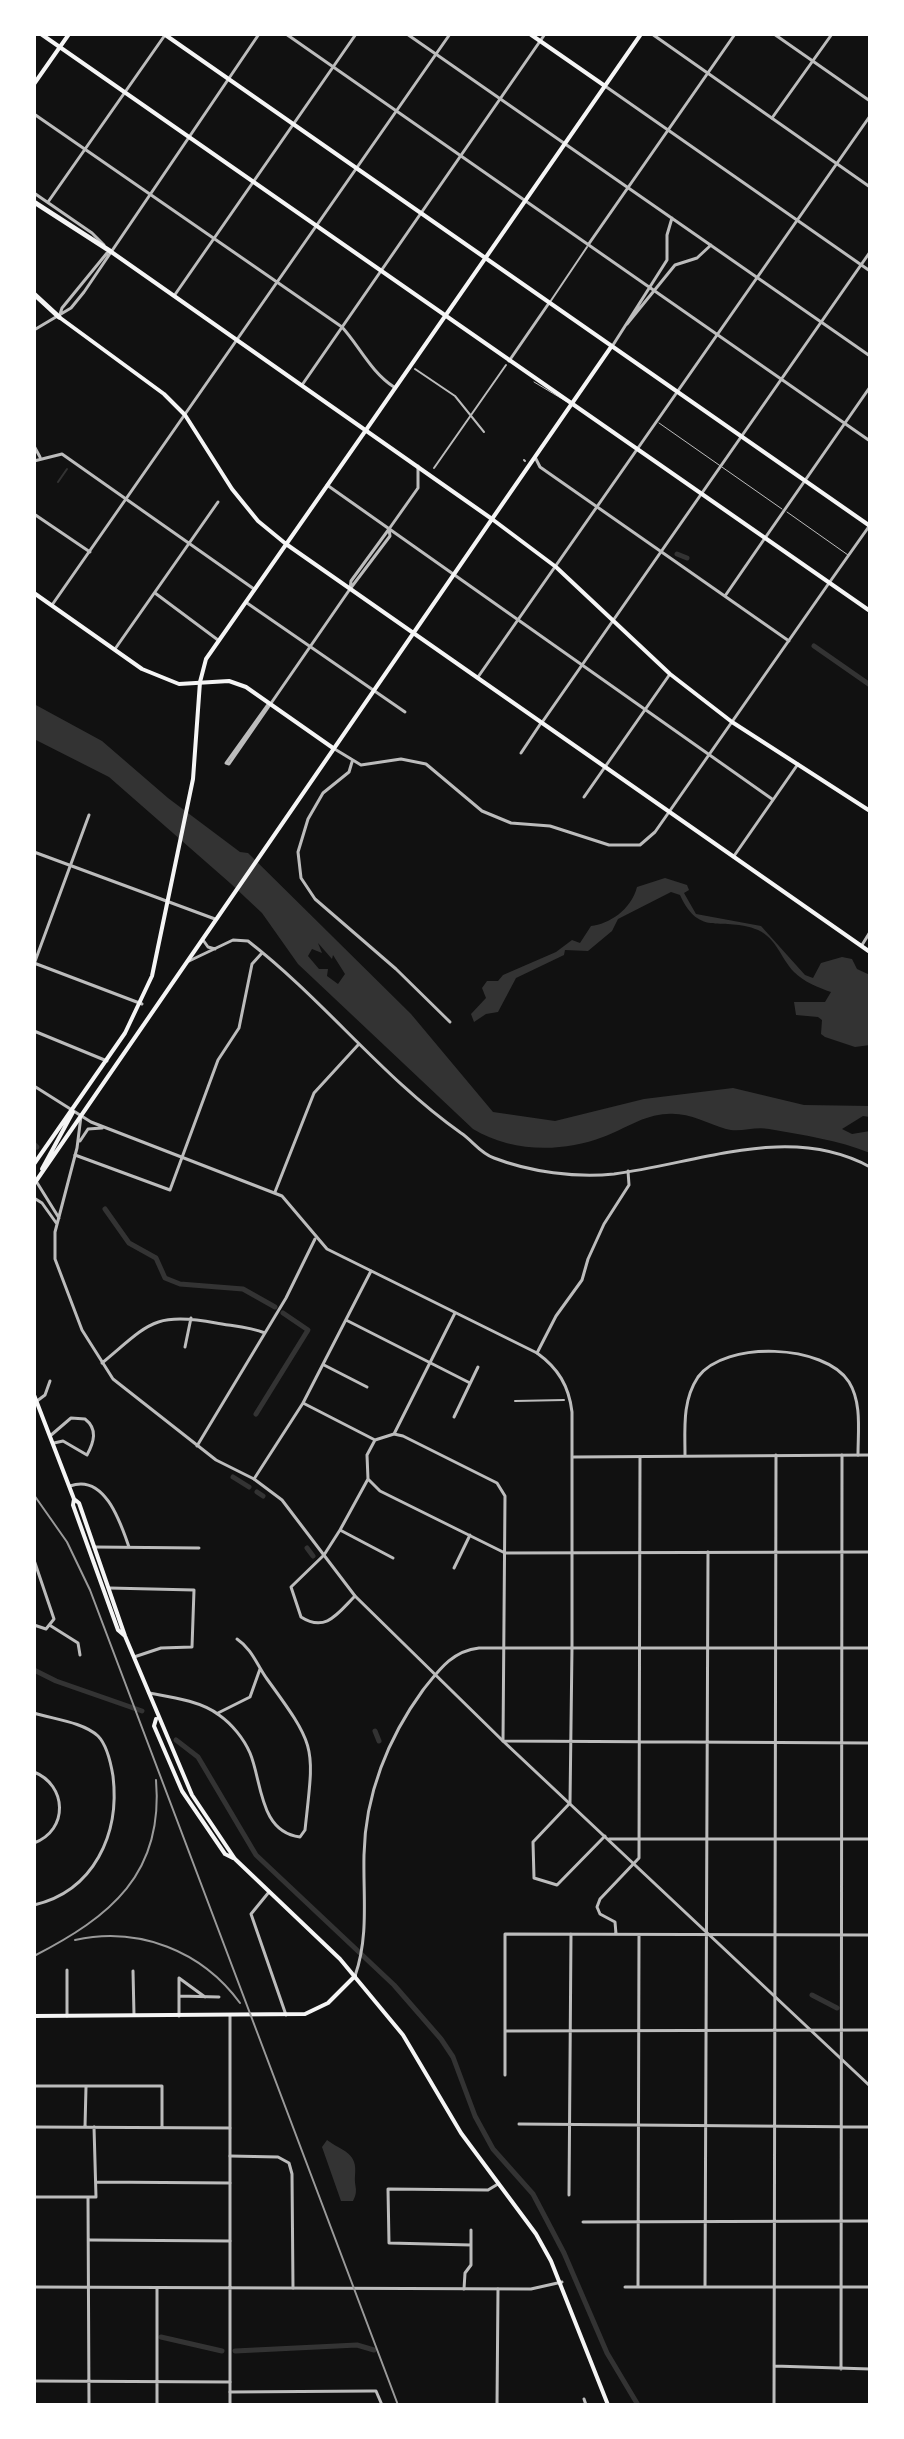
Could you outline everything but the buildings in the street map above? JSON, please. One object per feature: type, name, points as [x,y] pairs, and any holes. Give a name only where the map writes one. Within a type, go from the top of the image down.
[{"type":"highway","points":[[34,202],[110,251]]},
{"type":"highway","points":[[34,294],[59,317]]},
{"type":"main road","points":[[41,34],[445,315],[507,363],[572,403],[870,611]]},
{"type":"main road","points":[[34,84],[69,34]]},
{"type":"main road","points":[[165,34],[870,526]]},
{"type":"main road","points":[[530,34],[605,86]]},
{"type":"main road","points":[[34,1164],[107,1061],[142,1004],[152,976],[193,779],[200,682],[206,659],[641,34]]},
{"type":"main road","points":[[110,251],[492,519],[556,567],[670,674],[732,722],[870,811]]},
{"type":"main road","points":[[59,317],[134,369],[185,415],[232,489],[258,521],[286,544],[870,952]]},
{"type":"main road","points":[[35,1182],[533,455],[611,347]]},
{"type":"main road","points":[[34,593],[165,680],[179,684],[229,681],[242,685],[333,748]]},
{"type":"main road","points":[[40,1175],[71,1111]]},
{"type":"main road","points":[[34,1395],[70,1486],[73,1505],[118,1630],[125,1636]]},
{"type":"main road","points":[[74,1499],[79,1503],[125,1636],[192,1795],[235,1859],[355,1976],[403,2035],[461,2133],[536,2234],[562,2282],[608,2405]]},
{"type":"main road","points":[[34,2016],[305,2014],[328,2003],[355,1976]]},
{"type":"street","points":[[48,202],[165,34]]},
{"type":"street","points":[[34,330],[59,317],[84,292],[259,34]]},
{"type":"street","points":[[286,34],[870,441]]},
{"type":"street","points":[[174,296],[356,34]]},
{"type":"street","points":[[407,34],[870,356]]},
{"type":"street","points":[[52,606],[450,34]]},
{"type":"street","points":[[302,385],[545,34]]},
{"type":"street","points":[[652,34],[870,187]]},
{"type":"street","points":[[434,468],[735,34]]},
{"type":"street","points":[[774,34],[870,101]]},
{"type":"street","points":[[772,118],[832,34]]},
{"type":"street","points":[[605,86],[870,271]]},
{"type":"street","points":[[34,114],[342,327],[360,347],[376,374],[394,387]]},
{"type":"street","points":[[477,678],[870,116]]},
{"type":"street","points":[[34,193],[92,233],[110,251]]},
{"type":"street","points":[[611,347],[667,260],[667,235],[672,218]]},
{"type":"street","points":[[625,327],[676,264],[697,258],[711,245]]},
{"type":"street","points":[[521,753],[870,252]]},
{"type":"street","points":[[415,369],[455,396],[484,432]]},
{"type":"street","points":[[725,596],[870,387]]},
{"type":"street","points":[[34,446],[40,457]]},
{"type":"street","points":[[34,461],[40,457],[62,454],[254,589]]},
{"type":"street","points":[[533,455],[540,467],[789,641]]},
{"type":"street","points":[[269,703],[262,708],[226,763],[229,764],[237,754],[269,703],[350,589],[351,580],[418,488],[418,466]]},
{"type":"street","points":[[327,485],[772,799]]},
{"type":"street","points":[[115,649],[218,502]]},
{"type":"street","points":[[34,514],[90,552]]},
{"type":"street","points":[[333,748],[352,762],[418,761],[438,770],[474,805],[494,817],[519,824],[550,826],[613,845],[640,845],[670,812],[870,526]]},
{"type":"street","points":[[155,593],[218,640]]},
{"type":"street","points":[[246,601],[405,712]]},
{"type":"street","points":[[584,797],[670,674]]},
{"type":"street","points":[[352,762],[349,772],[323,793],[299,843],[297,862],[306,888],[450,1022]]},
{"type":"street","points":[[733,857],[798,764]]},
{"type":"street","points":[[89,815],[34,963],[142,1004]]},
{"type":"street","points":[[34,852],[215,919]]},
{"type":"street","points":[[861,946],[869,935]]},
{"type":"street","points":[[202,939],[208,947],[215,949]]},
{"type":"street","points":[[189,961],[240,940],[248,941],[411,1094],[487,1155],[568,1174],[628,1171],[770,1147],[823,1150],[849,1156],[870,1167]]},
{"type":"street","points":[[75,1155],[170,1190],[218,1060],[239,1028],[252,964],[262,953]]},
{"type":"street","points":[[34,1031],[107,1061]]},
{"type":"street","points":[[275,1192],[314,1093],[358,1044]]},
{"type":"street","points":[[35,1090],[106,1128],[275,1192],[288,1201],[315,1239],[371,1271],[537,1353],[559,1373],[569,1393],[572,1457],[570,1803],[533,1842],[534,1878],[557,1885],[607,1837],[870,1839]]},
{"type":"street","points":[[81,1116],[77,1148],[57,1224],[54,1249],[58,1274],[101,1363],[113,1379],[197,1446],[225,1466],[254,1479],[282,1500],[355,1596],[503,1741],[870,2086]]},
{"type":"street","points":[[77,1148],[88,1129],[106,1128]]},
{"type":"street","points":[[537,1353],[556,1316],[582,1280],[600,1233],[629,1185],[628,1171]]},
{"type":"street","points":[[35,1182],[59,1218]]},
{"type":"street","points":[[34,1198],[42,1203],[57,1224]]},
{"type":"street","points":[[197,1446],[265,1333],[315,1239]]},
{"type":"street","points":[[254,1479],[303,1403],[371,1271]]},
{"type":"street","points":[[394,1434],[455,1313]]},
{"type":"street","points":[[101,1363],[152,1323],[167,1317],[191,1318],[265,1333]]},
{"type":"street","points":[[185,1347],[191,1318]]},
{"type":"street","points":[[346,1320],[470,1383]]},
{"type":"street","points":[[685,1455],[687,1402],[700,1375],[726,1357],[800,1353],[836,1366],[855,1397],[858,1455]]},
{"type":"street","points":[[324,1365],[367,1387]]},
{"type":"street","points":[[454,1417],[478,1367]]},
{"type":"street","points":[[37,1405],[50,1381]]},
{"type":"street","points":[[515,1401],[564,1400]]},
{"type":"street","points":[[303,1403],[375,1440]]},
{"type":"street","points":[[50,1436],[71,1418],[85,1419],[92,1426],[93,1441],[87,1455],[63,1441],[52,1443]]},
{"type":"street","points":[[355,1596],[330,1622],[322,1625],[307,1621],[298,1612],[291,1587],[324,1555],[340,1530],[368,1479],[367,1455],[375,1440],[394,1434],[497,1483],[505,1496],[503,1741]]},
{"type":"street","points":[[774,2405],[776,1455]]},
{"type":"street","points":[[841,2369],[842,1455]]},
{"type":"street","points":[[572,1457],[870,1455]]},
{"type":"street","points":[[616,1934],[615,1922],[600,1914],[597,1903],[636,1863],[639,1839],[640,1456]]},
{"type":"street","points":[[368,1479],[380,1491],[505,1553],[870,1552]]},
{"type":"street","points":[[70,1486],[84,1485],[109,1500],[129,1547]]},
{"type":"street","points":[[340,1530],[393,1558]]},
{"type":"street","points":[[454,1568],[470,1535]]},
{"type":"street","points":[[94,1547],[199,1548]]},
{"type":"street","points":[[705,2287],[708,1552]]},
{"type":"street","points":[[34,1560],[54,1615],[51,1626]]},
{"type":"street","points":[[109,1588],[194,1590],[192,1647],[161,1648],[134,1657]]},
{"type":"street","points":[[34,1625],[42,1629],[51,1626]]},
{"type":"street","points":[[51,1626],[78,1643],[80,1655]]},
{"type":"street","points":[[148,1693],[218,1713],[249,1751],[268,1814],[294,1836],[300,1837],[305,1830],[313,1774],[310,1747],[300,1724],[250,1651],[237,1639]]},
{"type":"street","points":[[355,1976],[363,1949],[364,1844],[374,1788],[391,1741],[435,1675],[462,1652],[504,1648],[870,1648]]},
{"type":"street","points":[[218,1713],[250,1697],[260,1669]]},
{"type":"street","points":[[34,1713],[92,1732],[101,1738],[112,1769],[115,1802],[106,1841],[89,1873],[65,1894],[34,1905]]},
{"type":"street","points":[[503,1741],[571,1744],[870,1743]]},
{"type":"street","points":[[34,1772],[52,1784],[61,1808],[52,1832],[34,1843]]},
{"type":"street","points":[[269,1892],[253,1908],[252,1921],[286,2016]]},
{"type":"street","points":[[505,2075],[505,1934],[870,1935]]},
{"type":"street","points":[[569,2195],[571,1934]]},
{"type":"street","points":[[638,2287],[639,1935]]},
{"type":"street","points":[[67,1970],[67,2016]]},
{"type":"street","points":[[133,1971],[134,2016]]},
{"type":"street","points":[[179,2016],[179,1978],[205,1997]]},
{"type":"street","points":[[179,1996],[219,1997]]},
{"type":"street","points":[[230,2016],[230,2405]]},
{"type":"street","points":[[505,2031],[870,2030]]},
{"type":"street","points":[[34,2086],[162,2086],[162,2127]]},
{"type":"street","points":[[85,2127],[86,2086]]},
{"type":"street","points":[[519,2124],[569,2127],[870,2127]]},
{"type":"street","points":[[34,2127],[230,2128]]},
{"type":"street","points":[[34,2197],[96,2197],[94,2127]]},
{"type":"street","points":[[230,2156],[278,2157],[289,2163],[292,2174],[293,2288]]},
{"type":"street","points":[[96,2182],[230,2183]]},
{"type":"street","points":[[471,2245],[389,2243],[388,2189],[488,2190],[499,2184]]},
{"type":"street","points":[[88,2197],[89,2405]]},
{"type":"street","points":[[583,2222],[870,2221]]},
{"type":"street","points":[[464,2289],[465,2273],[471,2265],[471,2230]]},
{"type":"street","points":[[88,2240],[230,2241]]},
{"type":"street","points":[[34,2287],[539,2289],[562,2282]]},
{"type":"street","points":[[625,2287],[870,2287]]},
{"type":"street","points":[[157,2288],[157,2405]]},
{"type":"street","points":[[497,2405],[498,2289]]},
{"type":"street","points":[[774,2366],[870,2369]]},
{"type":"street","points":[[34,2381],[230,2382]]},
{"type":"street","points":[[230,2392],[376,2391],[382,2405]]},
{"type":"street","points":[[584,2399],[586,2405]]},
{"type":"lane","points":[[534,382],[565,403],[572,403]]},
{"type":"lane","points":[[657,421],[848,556]]},
{"type":"shaded area","points":[[34,704],[102,741],[168,798],[240,852],[248,853],[411,1014],[493,1112],[555,1121],[644,1099],[733,1088],[804,1105],[870,1106],[870,1117],[863,1116],[842,1129],[852,1134],[870,1131],[870,1153],[833,1141],[769,1129],[726,1129],[675,1114],[650,1117],[603,1137],[570,1146],[536,1148],[488,1137],[473,1129],[298,964],[262,913],[230,883],[109,777],[34,739]],"holes":[[[318,943],[332,959],[333,955],[345,974],[338,984],[327,976],[328,969],[319,969],[308,956],[312,949],[322,953]]]},
{"type":"shaded area","points":[[665,878],[687,885],[689,890],[684,893],[696,914],[761,926],[805,975],[813,978],[821,963],[842,957],[852,959],[857,969],[870,975],[870,1045],[855,1047],[825,1037],[821,1034],[822,1020],[796,1015],[794,1002],[825,1002],[831,992],[798,976],[764,934],[745,926],[704,921],[688,909],[680,895],[671,892],[618,919],[612,931],[588,951],[565,950],[564,955],[516,978],[498,1012],[486,1014],[474,1022],[471,1014],[486,998],[482,988],[487,981],[498,981],[503,975],[556,952],[572,940],[580,943],[591,926],[612,919],[625,909],[637,887]]},
{"type":"shaded area","points":[[327,2140],[352,2157],[356,2191],[353,2201],[341,2201],[322,2147]]},
{"type":"waterway","points":[[58,482],[67,469]]},
{"type":"waterway","points":[[677,554],[687,558]]},
{"type":"waterway","points":[[814,646],[870,685]]},
{"type":"waterway","points":[[34,1144],[37,1147]]},
{"type":"waterway","points":[[105,1209],[129,1243],[156,1258],[165,1278],[180,1284],[243,1289],[275,1307]]},
{"type":"waterway","points":[[256,1414],[308,1330],[283,1313]]},
{"type":"waterway","points":[[233,1477],[249,1487]]},
{"type":"waterway","points":[[257,1492],[263,1496]]},
{"type":"waterway","points":[[307,1548],[313,1556]]},
{"type":"waterway","points":[[34,1670],[56,1681],[142,1711]]},
{"type":"waterway","points":[[375,1731],[379,1741]]},
{"type":"waterway","points":[[176,1740],[198,1757],[256,1855],[394,1985],[441,2039],[453,2057],[475,2116],[493,2149],[533,2194],[564,2253],[607,2353],[638,2405]]},
{"type":"waterway","points":[[812,1995],[837,2008]]},
{"type":"waterway","points":[[161,2337],[222,2351]]},
{"type":"waterway","points":[[235,2351],[357,2345],[374,2350]]},
{"type":"railway","points":[[34,1495],[67,1542],[90,1590],[398,2405]]},
{"type":"railway","points":[[34,1956],[86,1925],[126,1889],[141,1867],[151,1842],[156,1813],[156,1780]]},
{"type":"railway","points":[[75,1940],[122,1937],[167,1947],[207,1969],[240,2003]]}]
